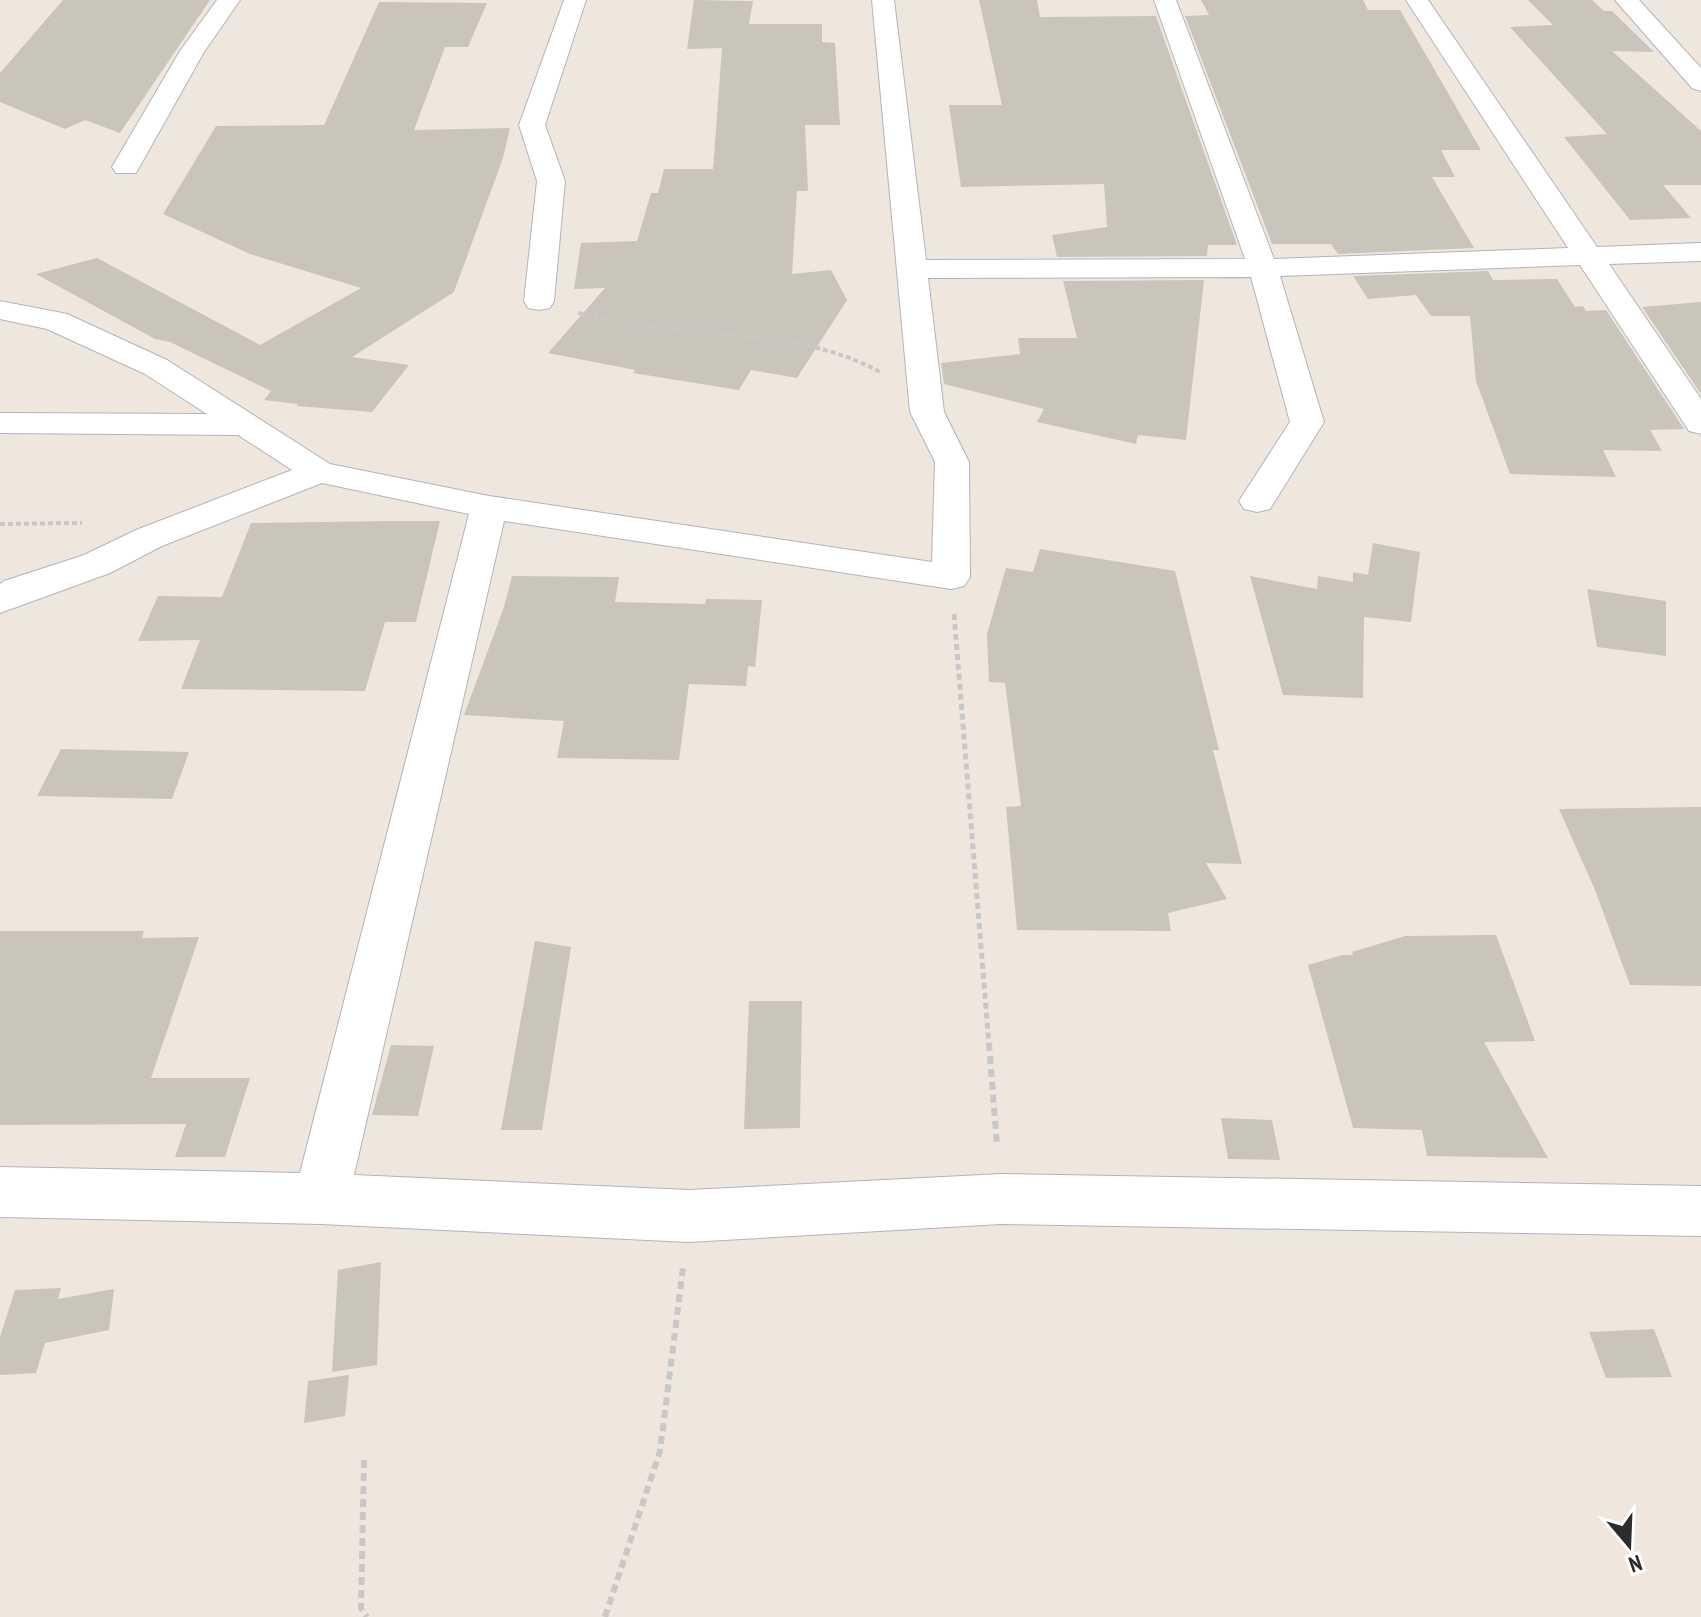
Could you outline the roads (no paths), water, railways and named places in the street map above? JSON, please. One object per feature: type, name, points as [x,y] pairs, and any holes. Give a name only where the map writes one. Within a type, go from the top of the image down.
[{"type":"street","points":[[126,167],[192,51],[229,0]]},
{"type":"street","points":[[539,301],[551,181],[532,125],[575,0]]},
{"type":"street","points":[[0,310],[56,321],[156,367],[319,472],[489,507],[951,577],[952,462],[927,412],[883,0]]},
{"type":"street","points":[[1165,0],[1263,268],[1307,422],[1257,501]]},
{"type":"street","points":[[1417,0],[1701,424]]},
{"type":"street","points":[[1626,0],[1701,83]]},
{"type":"street","points":[[911,269],[1263,268],[1701,252]]},
{"type":"street","points":[[0,423],[244,425]]},
{"type":"street","points":[[0,600],[18,590],[97,564],[149,538],[319,472]]},
{"type":"street","points":[[321,1199],[489,507]]},
{"type":"street","points":[[0,1192],[321,1199],[689,1216],[1001,1199],[1701,1211]]}]
